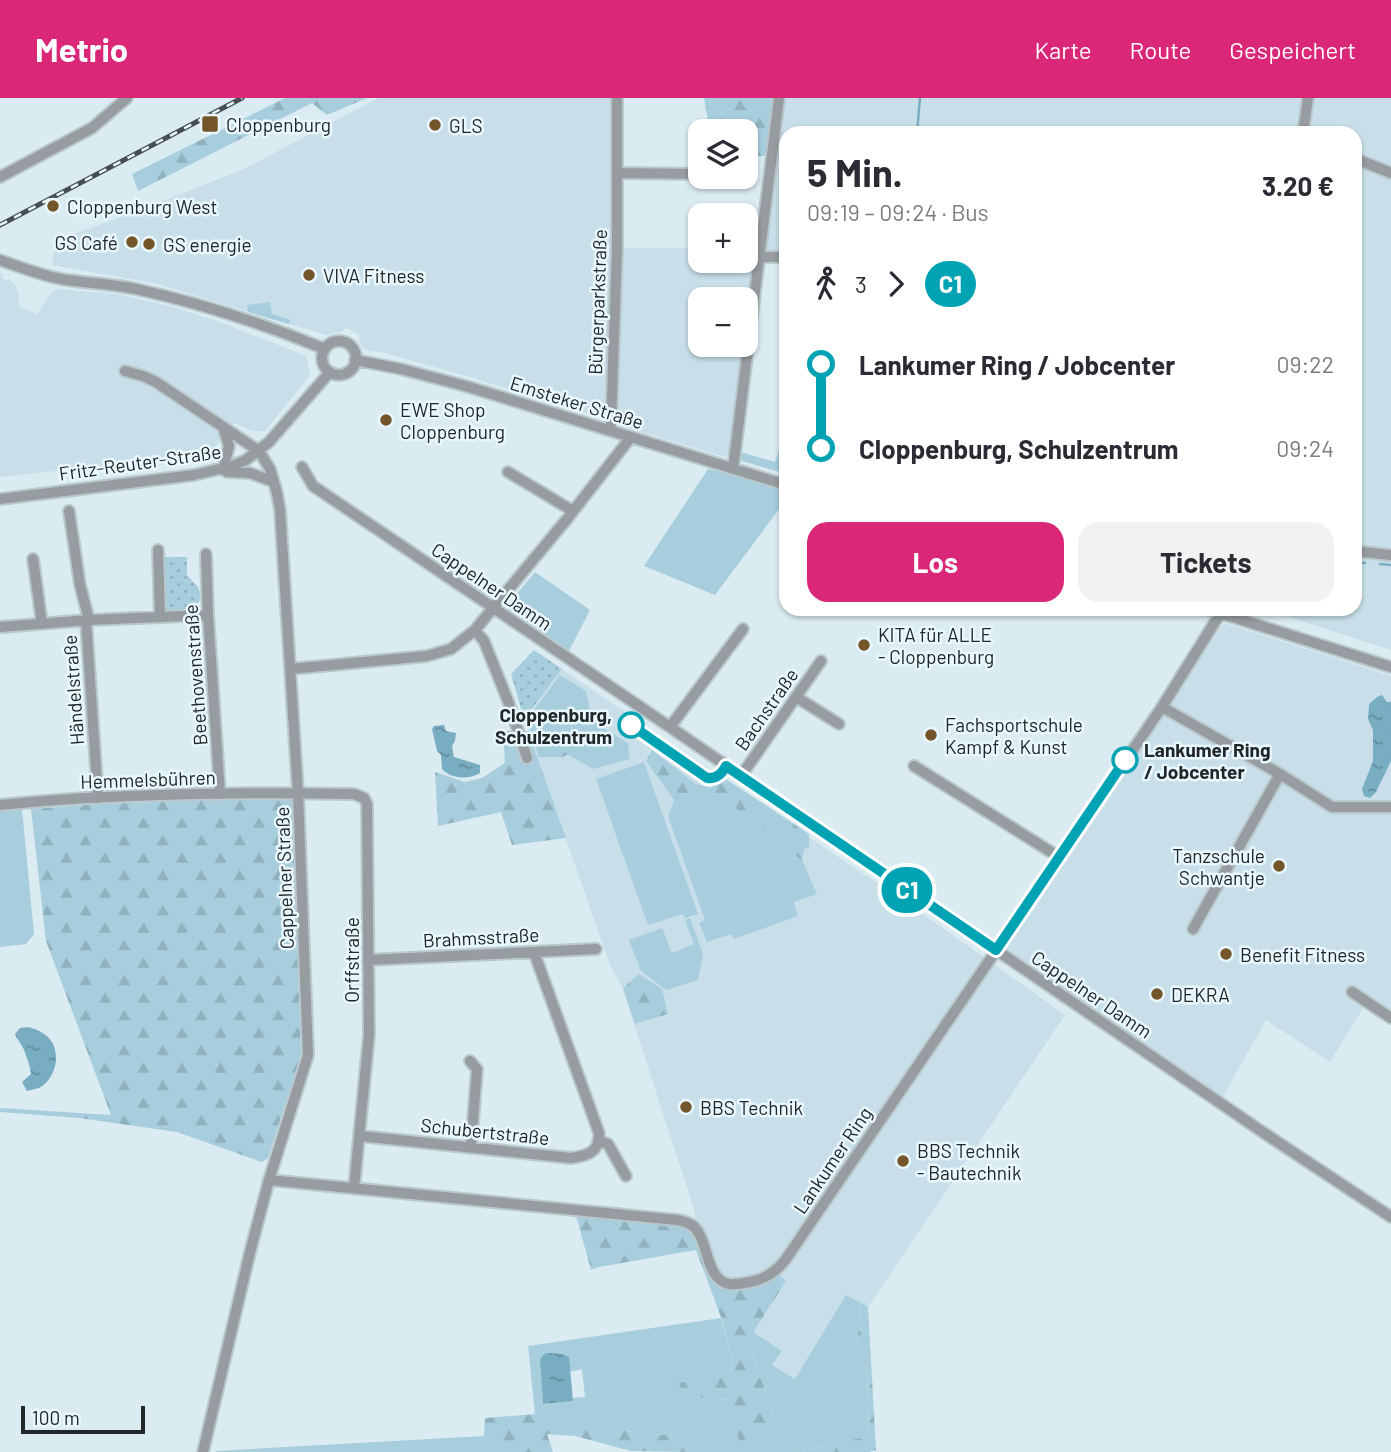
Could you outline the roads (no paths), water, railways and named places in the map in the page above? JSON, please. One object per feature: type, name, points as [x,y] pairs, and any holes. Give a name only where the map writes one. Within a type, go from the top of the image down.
[{"type":"street","points":[[0,177],[92,128],[127,98]]},
{"type":"street","name":"Bürgerparkstraße","points":[[609,430],[617,262],[617,98]]},
{"type":"street","points":[[733,469],[779,98]]},
{"type":"street","points":[[1304,126],[1308,98]]},
{"type":"street","points":[[1362,161],[1391,173]]},
{"type":"street","points":[[617,173],[688,174]]},
{"type":"street","points":[[759,257],[779,257]]},
{"type":"street","name":"Emsteker Straße","points":[[0,260],[32,272],[59,278],[163,295],[276,330],[325,349],[332,343],[342,342],[354,351],[355,360],[470,387],[779,483]]},
{"type":"street","points":[[325,349],[322,354],[323,364],[336,375],[345,374],[352,369],[355,360]]},
{"type":"street","points":[[125,371],[150,379],[259,451]]},
{"type":"street","name":"Fritz-Reuter-Straße","points":[[0,499],[219,471],[242,463],[283,428],[330,372]]},
{"type":"street","points":[[222,427],[229,446],[219,471],[250,473],[274,482]]},
{"type":"street","points":[[290,669],[427,656],[451,649],[475,630],[631,438]]},
{"type":"street","name":"Cappelner Straße","points":[[203,1452],[269,1180],[309,1055],[298,793],[280,510],[267,461],[259,451]]},
{"type":"street","name":"Cappelner Damm","points":[[302,467],[313,486],[1391,1217]]},
{"type":"street","points":[[508,472],[573,511]]},
{"type":"street","name":"Händelstraße","points":[[69,511],[87,620],[98,798]]},
{"type":"street","points":[[158,550],[160,617]]},
{"type":"street","points":[[1362,552],[1391,555]]},
{"type":"street","name":"Beethovenstraße","points":[[206,554],[220,794]]},
{"type":"street","points":[[33,559],[42,624]]},
{"type":"street","points":[[0,627],[208,615]]},
{"type":"street","name":"Lankumer Ring","points":[[269,1180],[677,1220],[687,1222],[696,1230],[713,1271],[722,1282],[733,1284],[766,1277],[786,1259],[1162,707],[1219,616]]},
{"type":"street","points":[[1237,616],[1391,667]]},
{"type":"street","points":[[670,727],[743,629]]},
{"type":"street","points":[[475,630],[484,641],[527,758]]},
{"type":"street","name":"Bachstraße","points":[[741,776],[821,661]]},
{"type":"street","points":[[796,697],[839,724]]},
{"type":"street","points":[[1162,707],[1332,807],[1391,807]]},
{"type":"street","points":[[914,766],[1059,857]]},
{"type":"street","points":[[1193,929],[1280,774]]},
{"type":"street","name":"Hemmelsbühren","points":[[0,805],[98,798],[298,793]]},
{"type":"street","name":"Orffstraße","points":[[298,793],[354,794],[364,798],[367,804],[369,1035],[354,1188]]},
{"type":"street","name":"Brahmsstraße","points":[[368,960],[596,949]]},
{"type":"street","points":[[534,952],[600,1141],[608,1144],[626,1176]]},
{"type":"street","points":[[1352,992],[1391,1018]]},
{"type":"street","points":[[470,1061],[477,1069],[471,1147]]},
{"type":"street","name":"Schubertstraße","points":[[360,1136],[571,1158],[583,1157],[593,1151],[600,1141]]},
{"type":"water","points":[[1382,695],[1387,702],[1391,702],[1391,761],[1376,792],[1370,798],[1364,796],[1362,789],[1373,761],[1373,730],[1368,719],[1369,704]]},
{"type":"water","points":[[444,725],[446,731],[456,733],[452,746],[454,757],[480,765],[480,773],[471,777],[460,777],[450,775],[442,769],[441,755],[437,751],[432,729],[434,726]]},
{"type":"water","points":[[28,1027],[42,1032],[50,1039],[55,1048],[56,1061],[49,1080],[39,1088],[27,1091],[22,1082],[31,1074],[30,1068],[15,1034],[20,1028]]},
{"type":"water","points":[[547,1353],[569,1357],[573,1401],[543,1404],[540,1360]]},
{"type":"waterway","points":[[918,126],[920,98]]},
{"type":"waterway","points":[[1380,564],[1391,565]]},
{"type":"railway","points":[[0,225],[242,98]]},
{"type":"place","name":"Cloppenburg","points":[[210,124]]},
{"type":"place","name":"GLS","points":[[435,125]]},
{"type":"place","name":"Cloppenburg West","points":[[53,206]]},
{"type":"place","name":"GS Café","points":[[132,242]]},
{"type":"place","name":"GS energie","points":[[149,244]]},
{"type":"place","name":"VIVA Fitness","points":[[309,275]]},
{"type":"place","name":"EWE Shop Cloppenburg","points":[[386,420]]},
{"type":"place","name":"KITA für ALLE - Cloppenburg","points":[[864,645]]},
{"type":"place","name":"Cloppenburg, Schulzentrum","points":[[631,725]]},
{"type":"place","name":"Fachsportschule Kampf & Kunst","points":[[931,735]]},
{"type":"place","name":"Lankumer Ring / Jobcenter","points":[[1125,760]]},
{"type":"place","name":"Tanzschule Schwantje","points":[[1279,866]]},
{"type":"place","name":"Benefit Fitness","points":[[1226,954]]},
{"type":"place","name":"DEKRA","points":[[1157,994]]},
{"type":"place","name":"BBS Technik","points":[[686,1107]]},
{"type":"place","name":"BBS Technik - Bautechnik","points":[[903,1161]]}]
